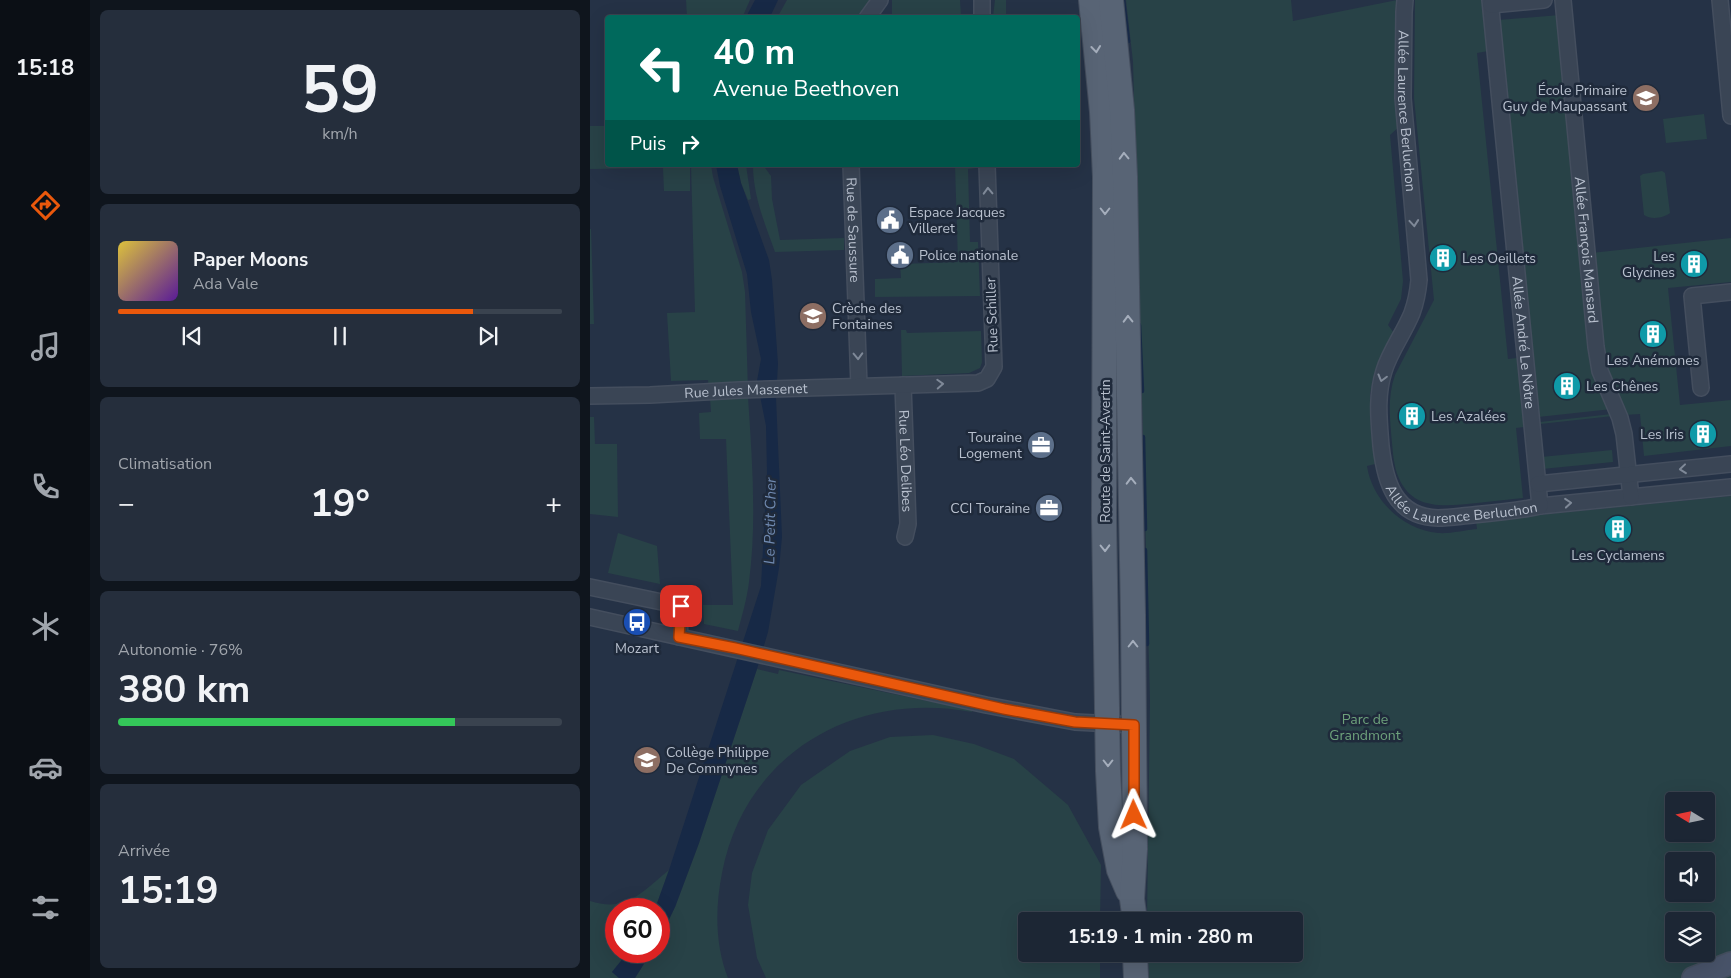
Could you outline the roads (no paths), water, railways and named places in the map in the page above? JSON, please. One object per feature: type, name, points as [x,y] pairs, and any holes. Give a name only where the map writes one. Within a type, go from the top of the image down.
[{"type":"main road","name":"Route de Saint-Avertin","points":[[1091,0],[1102,112],[1105,177],[1104,517],[1108,771],[1111,828],[1119,870],[1133,910]]},
{"type":"main road","name":"Route de Saint-Avertin","points":[[1111,0],[1122,110],[1125,177],[1134,725],[1135,849],[1133,910]]},
{"type":"main road","points":[[1135,962],[1136,978]]},
{"type":"street","points":[[868,15],[880,0]]},
{"type":"street","points":[[982,0],[982,15]]},
{"type":"street","name":"Allée Laurence Berluchon","points":[[1405,0],[1403,98],[1419,280],[1417,299],[1412,313],[1384,369],[1379,389],[1378,410],[1384,470],[1392,491],[1401,503],[1413,511],[1439,518],[1731,487]]},
{"type":"street","points":[[1490,2],[1544,0]]},
{"type":"street","name":"Allée François Mansard","points":[[1563,0],[1596,347],[1600,371],[1620,418],[1624,434],[1631,497]]},
{"type":"street","points":[[1720,0],[1731,116]]},
{"type":"street","name":"Allée André Le Nôtre","points":[[1490,2],[1540,506]]},
{"type":"street","name":"Rue de Saussure","points":[[851,167],[859,386]]},
{"type":"street","name":"Rue Schiller","points":[[903,385],[978,382],[987,379],[994,366],[987,167]]},
{"type":"street","points":[[1701,388],[1692,296],[1731,292]]},
{"type":"street","name":"Rue Jules Massenet","points":[[590,396],[903,385]]},
{"type":"street","name":"Rue Léo Delibes","points":[[903,385],[908,524],[905,537]]},
{"type":"street","name":"Allée Laurence Berluchon","points":[[1538,484],[1731,464]]},
{"type":"street","points":[[590,587],[681,606],[679,637]]},
{"type":"street","points":[[590,617],[986,705],[1075,722],[1134,725]]},
{"type":"street","points":[[1693,978],[1731,963]]},
{"type":"water","points":[[755,0],[778,0],[771,15],[747,15]]},
{"type":"water","name":"Le Petit Cher","points":[[716,167],[737,167],[741,183],[769,260],[778,364],[776,398],[782,537],[779,568],[768,632],[699,843],[670,917],[670,898],[659,898],[761,586],[767,472],[766,426],[757,381],[761,359],[751,312],[747,274],[720,186]]},
{"type":"water","points":[[619,963],[644,963],[635,978],[619,978],[612,972]]},
{"type":"waterway","points":[[1123,0],[1128,41]]},
{"type":"waterway","points":[[1139,325],[1142,391]]},
{"type":"waterway","points":[[1143,437],[1145,529]]},
{"type":"waterway","points":[[1145,550],[1147,644]]},
{"type":"place","name":"École Primaire Guy de Maupassant","points":[[1646,98]]},
{"type":"place","name":"Espace Jacques Villeret","points":[[890,220]]},
{"type":"place","name":"Police nationale","points":[[900,255]]},
{"type":"place","name":"Les Oeillets","points":[[1443,258]]},
{"type":"place","name":"Les Glycines","points":[[1694,264]]},
{"type":"place","name":"Crèche des Fontaines","points":[[813,316]]},
{"type":"place","name":"Les Anémones","points":[[1653,334]]},
{"type":"place","name":"Les Chênes","points":[[1567,386]]},
{"type":"place","name":"Les Azalées","points":[[1412,416]]},
{"type":"place","name":"Les Iris","points":[[1703,434]]},
{"type":"place","name":"Touraine Logement","points":[[1041,445]]},
{"type":"place","name":"CCI Touraine","points":[[1049,508]]},
{"type":"place","name":"Les Cyclamens","points":[[1618,529]]},
{"type":"place","name":"Mozart","points":[[637,622]]},
{"type":"place","name":"Collège Philippe De Commynes","points":[[647,760]]},
{"type":"park label","name":"Parc de Grandmont","points":[[1365,728]]}]
